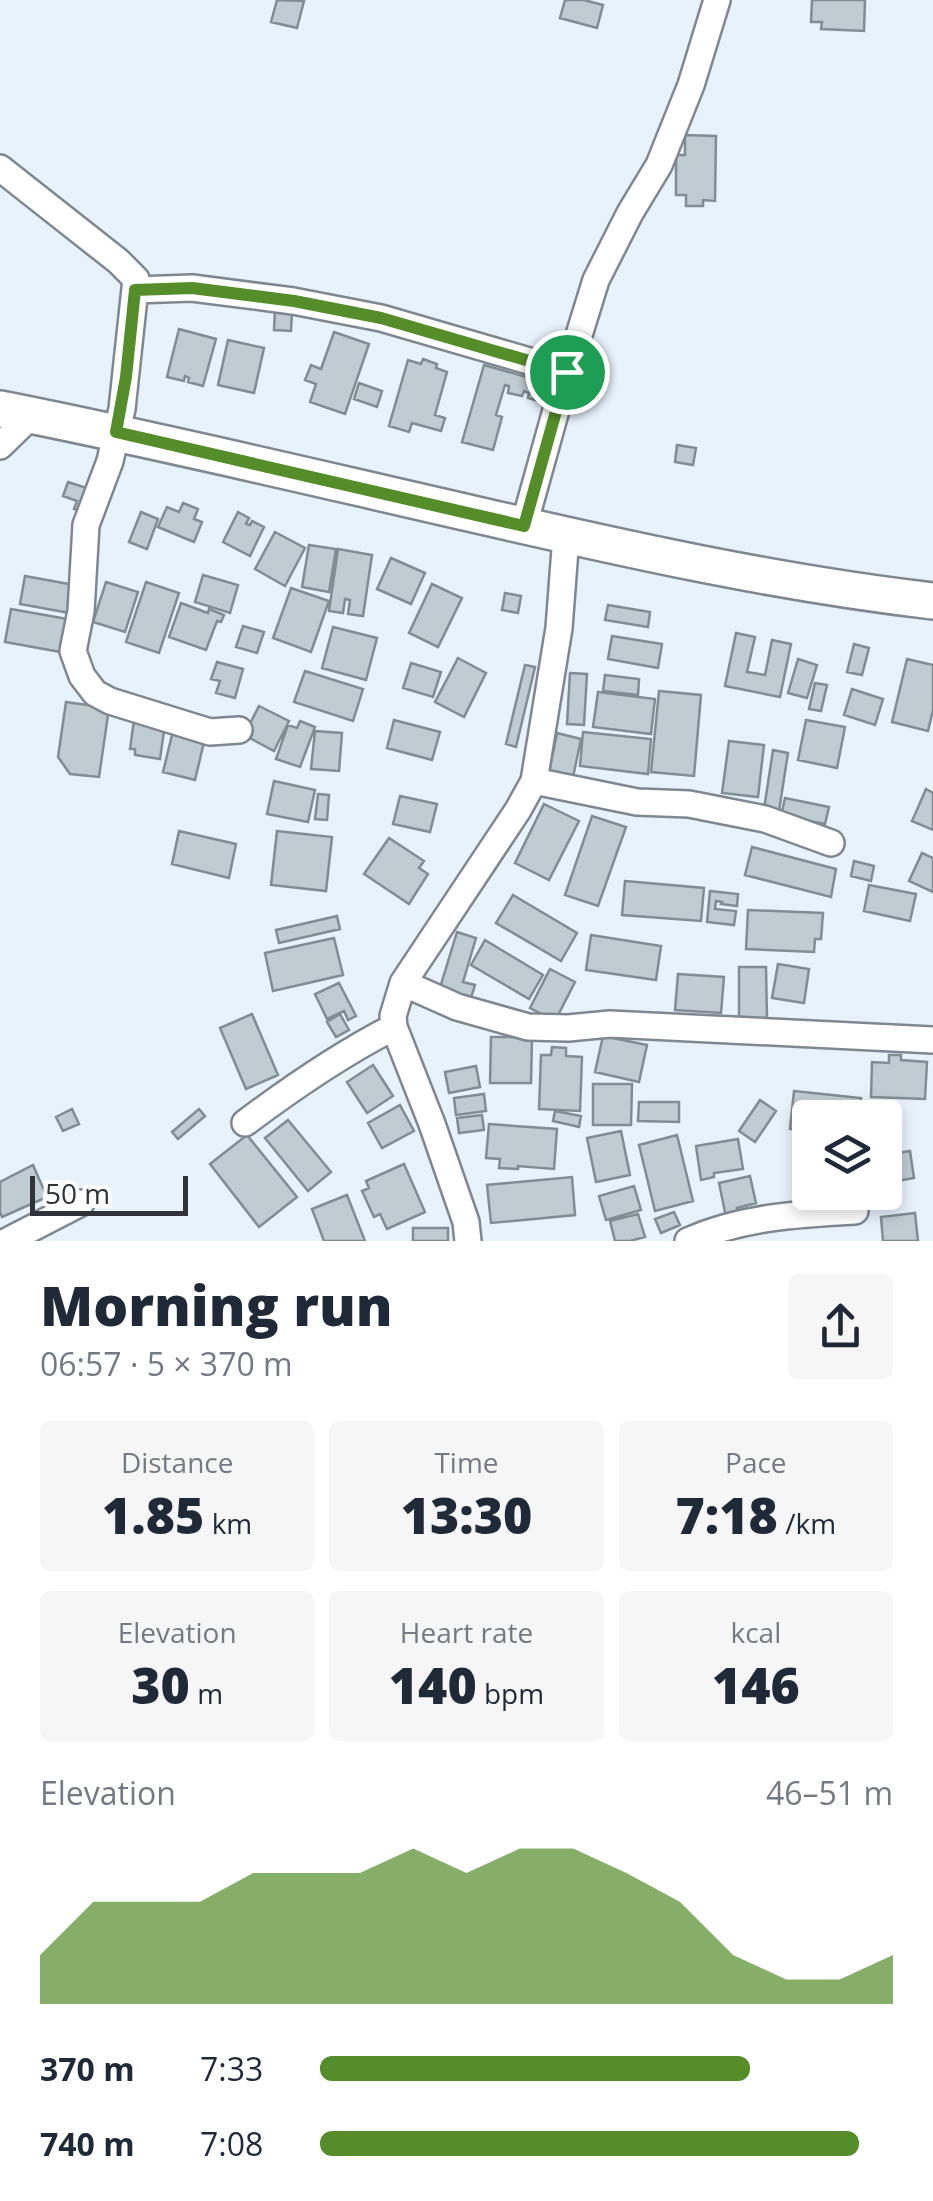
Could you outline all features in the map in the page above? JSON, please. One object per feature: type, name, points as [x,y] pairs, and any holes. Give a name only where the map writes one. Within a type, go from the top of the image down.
[{"type":"main road","points":[[16,412],[737,572],[933,601]]},
{"type":"street","points":[[524,526],[596,280],[659,164],[691,85],[717,0]]},
{"type":"street","points":[[0,168],[118,261],[136,280],[116,432],[110,461],[86,525],[75,661],[96,693],[110,702],[210,732],[240,730]]},
{"type":"street","points":[[135,290],[192,288],[311,304],[381,318],[567,372]]},
{"type":"street","points":[[0,446],[16,412]]},
{"type":"street","points":[[468,1241],[466,1222],[392,1016],[403,983],[534,781],[560,628],[566,536]]},
{"type":"street","points":[[534,781],[637,802],[689,804],[765,819],[831,843]]},
{"type":"street","points":[[403,983],[456,1007],[528,1027],[610,1024],[933,1040]]},
{"type":"street","points":[[245,1124],[296,1084],[394,1027]]},
{"type":"street","points":[[7,1241],[82,1203]]},
{"type":"street","points":[[688,1241],[732,1225],[789,1214],[855,1211]]},
{"type":"building","points":[[277,0],[304,1],[297,28],[271,22]]},
{"type":"building","points":[[565,0],[603,5],[597,28],[560,18]]},
{"type":"building","points":[[812,0],[865,0],[864,31],[821,29],[822,22],[811,22]]},
{"type":"building","points":[[685,135],[716,136],[715,201],[703,200],[703,206],[686,206],[686,195],[676,195],[676,155],[685,155]]},
{"type":"building","points":[[275,310],[292,311],[291,331],[274,330]]},
{"type":"building","points":[[179,329],[216,339],[203,386],[188,382],[185,376],[184,381],[167,377]]},
{"type":"building","points":[[334,332],[369,344],[345,414],[310,402],[316,384],[305,380],[311,365],[321,369]]},
{"type":"building","points":[[228,340],[264,348],[254,393],[218,385]]},
{"type":"building","points":[[423,359],[447,372],[435,415],[445,418],[441,431],[412,423],[409,432],[389,426],[408,360],[421,364]]},
{"type":"building","points":[[484,365],[544,382],[538,401],[528,398],[529,393],[524,391],[522,396],[508,393],[509,386],[505,385],[496,415],[502,417],[493,450],[462,442]]},
{"type":"building","points":[[359,383],[382,391],[377,407],[354,399]]},
{"type":"building","points":[[677,445],[696,448],[693,465],[675,462]]},
{"type":"building","points":[[68,482],[93,490],[86,513],[74,509],[77,501],[63,496]]},
{"type":"building","points":[[183,503],[198,509],[194,519],[202,522],[194,542],[158,527],[167,507],[179,512]]},
{"type":"building","points":[[141,512],[158,519],[147,549],[129,542]]},
{"type":"building","points":[[238,512],[249,518],[246,524],[252,521],[264,527],[250,556],[223,542]]},
{"type":"building","points":[[275,532],[305,548],[285,586],[255,569]]},
{"type":"building","points":[[309,545],[336,549],[329,592],[302,587]]},
{"type":"building","points":[[338,549],[372,555],[363,616],[348,614],[350,600],[345,599],[343,613],[329,611]]},
{"type":"building","points":[[391,558],[425,573],[411,604],[377,589]]},
{"type":"building","points":[[203,575],[238,585],[230,613],[195,602]]},
{"type":"building","points":[[25,576],[80,586],[75,614],[20,604]]},
{"type":"building","points":[[106,582],[138,592],[125,632],[93,622]]},
{"type":"building","points":[[146,582],[179,593],[159,653],[126,642]]},
{"type":"building","points":[[432,584],[462,598],[438,647],[409,633]]},
{"type":"building","points":[[291,588],[329,601],[311,652],[273,638]]},
{"type":"building","points":[[505,593],[521,596],[518,613],[502,610]]},
{"type":"building","points":[[181,603],[224,615],[221,622],[217,621],[206,650],[169,637]]},
{"type":"building","points":[[608,605],[650,612],[648,627],[605,620]]},
{"type":"building","points":[[11,609],[73,620],[66,653],[5,642]]},
{"type":"building","points":[[243,626],[264,632],[257,653],[236,647]]},
{"type":"building","points":[[333,627],[377,638],[366,680],[322,668]]},
{"type":"building","points":[[736,633],[755,637],[747,672],[765,675],[772,640],[791,644],[780,697],[725,686]]},
{"type":"building","points":[[612,636],[662,644],[658,668],[608,659]]},
{"type":"building","points":[[854,644],[869,648],[862,675],[847,672]]},
{"type":"building","points":[[458,658],[486,673],[464,717],[435,702]]},
{"type":"building","points":[[798,659],[817,665],[807,698],[788,693]]},
{"type":"building","points":[[907,659],[933,665],[933,710],[928,731],[892,722]]},
{"type":"building","points":[[217,662],[243,669],[235,698],[216,693],[220,681],[211,679]]},
{"type":"building","points":[[411,663],[441,672],[433,697],[403,688]]},
{"type":"building","points":[[525,665],[535,667],[516,747],[506,744]]},
{"type":"building","points":[[305,671],[363,689],[353,721],[294,702]]},
{"type":"building","points":[[570,673],[587,674],[584,725],[567,724]]},
{"type":"building","points":[[605,675],[639,679],[638,695],[603,691]]},
{"type":"building","points":[[815,683],[827,685],[821,711],[809,709]]},
{"type":"building","points":[[852,689],[883,699],[875,725],[844,715]]},
{"type":"building","points":[[659,691],[701,695],[694,776],[651,772]]},
{"type":"building","points":[[598,692],[655,699],[651,734],[593,727]]},
{"type":"building","points":[[66,702],[109,708],[99,777],[70,774],[58,757]]},
{"type":"building","points":[[259,706],[289,721],[274,751],[244,735]]},
{"type":"building","points":[[134,720],[165,724],[160,759],[135,755],[135,749],[130,749]]},
{"type":"building","points":[[394,720],[440,732],[432,760],[387,748]]},
{"type":"building","points":[[806,720],[845,727],[837,768],[798,760]]},
{"type":"building","points":[[300,721],[315,727],[300,767],[276,759],[288,725],[297,728]]},
{"type":"building","points":[[173,731],[205,738],[195,780],[163,772]]},
{"type":"building","points":[[315,731],[342,733],[339,771],[311,769]]},
{"type":"building","points":[[583,732],[651,739],[648,774],[580,766]]},
{"type":"building","points":[[557,733],[581,739],[572,782],[548,777]]},
{"type":"building","points":[[729,741],[764,745],[758,797],[722,793]]},
{"type":"building","points":[[773,750],[788,753],[779,811],[764,809]]},
{"type":"building","points":[[274,781],[315,790],[308,822],[267,814]]},
{"type":"building","points":[[926,789],[933,793],[933,830],[912,821]]},
{"type":"building","points":[[318,794],[329,795],[327,820],[315,819]]},
{"type":"building","points":[[400,796],[437,804],[430,832],[393,824]]},
{"type":"building","points":[[785,798],[829,807],[825,824],[781,816]]},
{"type":"building","points":[[544,804],[579,821],[549,880],[515,863]]},
{"type":"building","points":[[592,816],[626,827],[598,906],[565,895]]},
{"type":"building","points":[[179,831],[236,844],[229,878],[172,864]]},
{"type":"building","points":[[277,831],[332,837],[326,891],[271,885]]},
{"type":"building","points":[[389,838],[424,861],[419,868],[428,874],[409,904],[364,874]]},
{"type":"building","points":[[752,847],[836,869],[831,897],[745,875]]},
{"type":"building","points":[[922,853],[933,858],[933,892],[909,881]]},
{"type":"building","points":[[854,861],[874,866],[871,881],[851,876]]},
{"type":"building","points":[[625,881],[704,888],[701,921],[622,915]]},
{"type":"building","points":[[869,885],[916,894],[910,921],[864,911]]},
{"type":"building","points":[[710,891],[738,894],[737,906],[716,901],[715,909],[736,911],[734,925],[707,922]]},
{"type":"building","points":[[513,895],[577,933],[561,961],[496,923]]},
{"type":"building","points":[[748,910],[823,913],[821,939],[815,939],[814,952],[746,949]]},
{"type":"building","points":[[337,916],[340,929],[279,943],[276,930]]},
{"type":"building","points":[[457,932],[476,938],[463,982],[475,985],[470,1001],[439,991]]},
{"type":"building","points":[[591,935],[661,946],[656,980],[586,970]]},
{"type":"building","points":[[334,938],[343,975],[273,991],[265,953]]},
{"type":"building","points":[[485,940],[543,975],[529,999],[471,965]]},
{"type":"building","points":[[778,964],[809,969],[804,1003],[772,998]]},
{"type":"building","points":[[739,967],[766,967],[767,1018],[739,1018]]},
{"type":"building","points":[[550,969],[575,982],[555,1021],[530,1008]]},
{"type":"building","points":[[678,974],[724,977],[721,1013],[675,1010]]},
{"type":"building","points":[[339,983],[356,1016],[348,1020],[344,1011],[327,1019],[315,994]]},
{"type":"building","points":[[252,1014],[278,1075],[246,1089],[220,1028]]},
{"type":"building","points":[[340,1014],[349,1030],[336,1037],[327,1022]]},
{"type":"building","points":[[603,1036],[647,1045],[639,1082],[595,1072]]},
{"type":"building","points":[[491,1037],[532,1037],[531,1083],[490,1083]]},
{"type":"building","points":[[552,1047],[566,1048],[566,1056],[582,1057],[580,1111],[539,1109],[541,1055],[551,1055]]},
{"type":"building","points":[[889,1055],[927,1062],[925,1099],[871,1097],[872,1062],[889,1063]]},
{"type":"building","points":[[373,1065],[393,1096],[367,1113],[347,1082]]},
{"type":"building","points":[[476,1066],[480,1087],[449,1093],[445,1072]]},
{"type":"building","points":[[593,1084],[632,1084],[631,1125],[593,1125]]},
{"type":"building","points":[[794,1091],[861,1098],[861,1100],[793,1100]]},
{"type":"building","points":[[484,1094],[486,1111],[456,1115],[454,1098]]},
{"type":"building","points":[[760,1100],[776,1111],[755,1142],[739,1131]]},
{"type":"building","points":[[639,1102],[679,1102],[679,1122],[638,1121]]},
{"type":"building","points":[[400,1105],[414,1131],[382,1148],[368,1123]]},
{"type":"building","points":[[72,1109],[79,1124],[63,1131],[56,1117]]},
{"type":"building","points":[[199,1109],[205,1116],[178,1139],[172,1132]]},
{"type":"building","points":[[555,1111],[581,1116],[579,1127],[553,1121]]},
{"type":"building","points":[[482,1115],[484,1130],[459,1133],[457,1118]]},
{"type":"building","points":[[288,1120],[331,1172],[308,1191],[265,1138]]},
{"type":"building","points":[[489,1124],[557,1129],[554,1169],[499,1168],[500,1159],[486,1158]]},
{"type":"building","points":[[621,1131],[630,1175],[596,1182],[587,1138]]},
{"type":"building","points":[[247,1135],[297,1197],[259,1227],[210,1164]]},
{"type":"building","points":[[677,1135],[693,1201],[655,1211],[639,1145]]},
{"type":"building","points":[[738,1139],[743,1169],[714,1173],[714,1177],[701,1180],[696,1146]]},
{"type":"building","points":[[910,1151],[914,1178],[902,1180],[902,1152]]},
{"type":"building","points":[[404,1164],[425,1212],[387,1229],[380,1214],[374,1217],[362,1191],[369,1188],[366,1181]]},
{"type":"building","points":[[33,1165],[47,1197],[2,1217],[0,1182]]},
{"type":"building","points":[[750,1176],[756,1203],[737,1208],[738,1214],[726,1217],[719,1183]]},
{"type":"building","points":[[572,1177],[575,1215],[491,1223],[487,1185]]},
{"type":"building","points":[[634,1186],[641,1210],[606,1220],[599,1196]]},
{"type":"building","points":[[347,1195],[365,1241],[324,1241],[312,1209]]},
{"type":"building","points":[[674,1212],[680,1225],[661,1233],[655,1219]]},
{"type":"building","points":[[915,1213],[918,1241],[883,1241],[881,1217]]},
{"type":"building","points":[[638,1214],[645,1237],[615,1241],[610,1221]]},
{"type":"building","points":[[413,1228],[448,1228],[448,1241],[413,1241]]},
{"type":"route","points":[[192,288],[294,301],[381,318],[567,372],[524,526],[116,432],[135,290],[192,288]]}]
